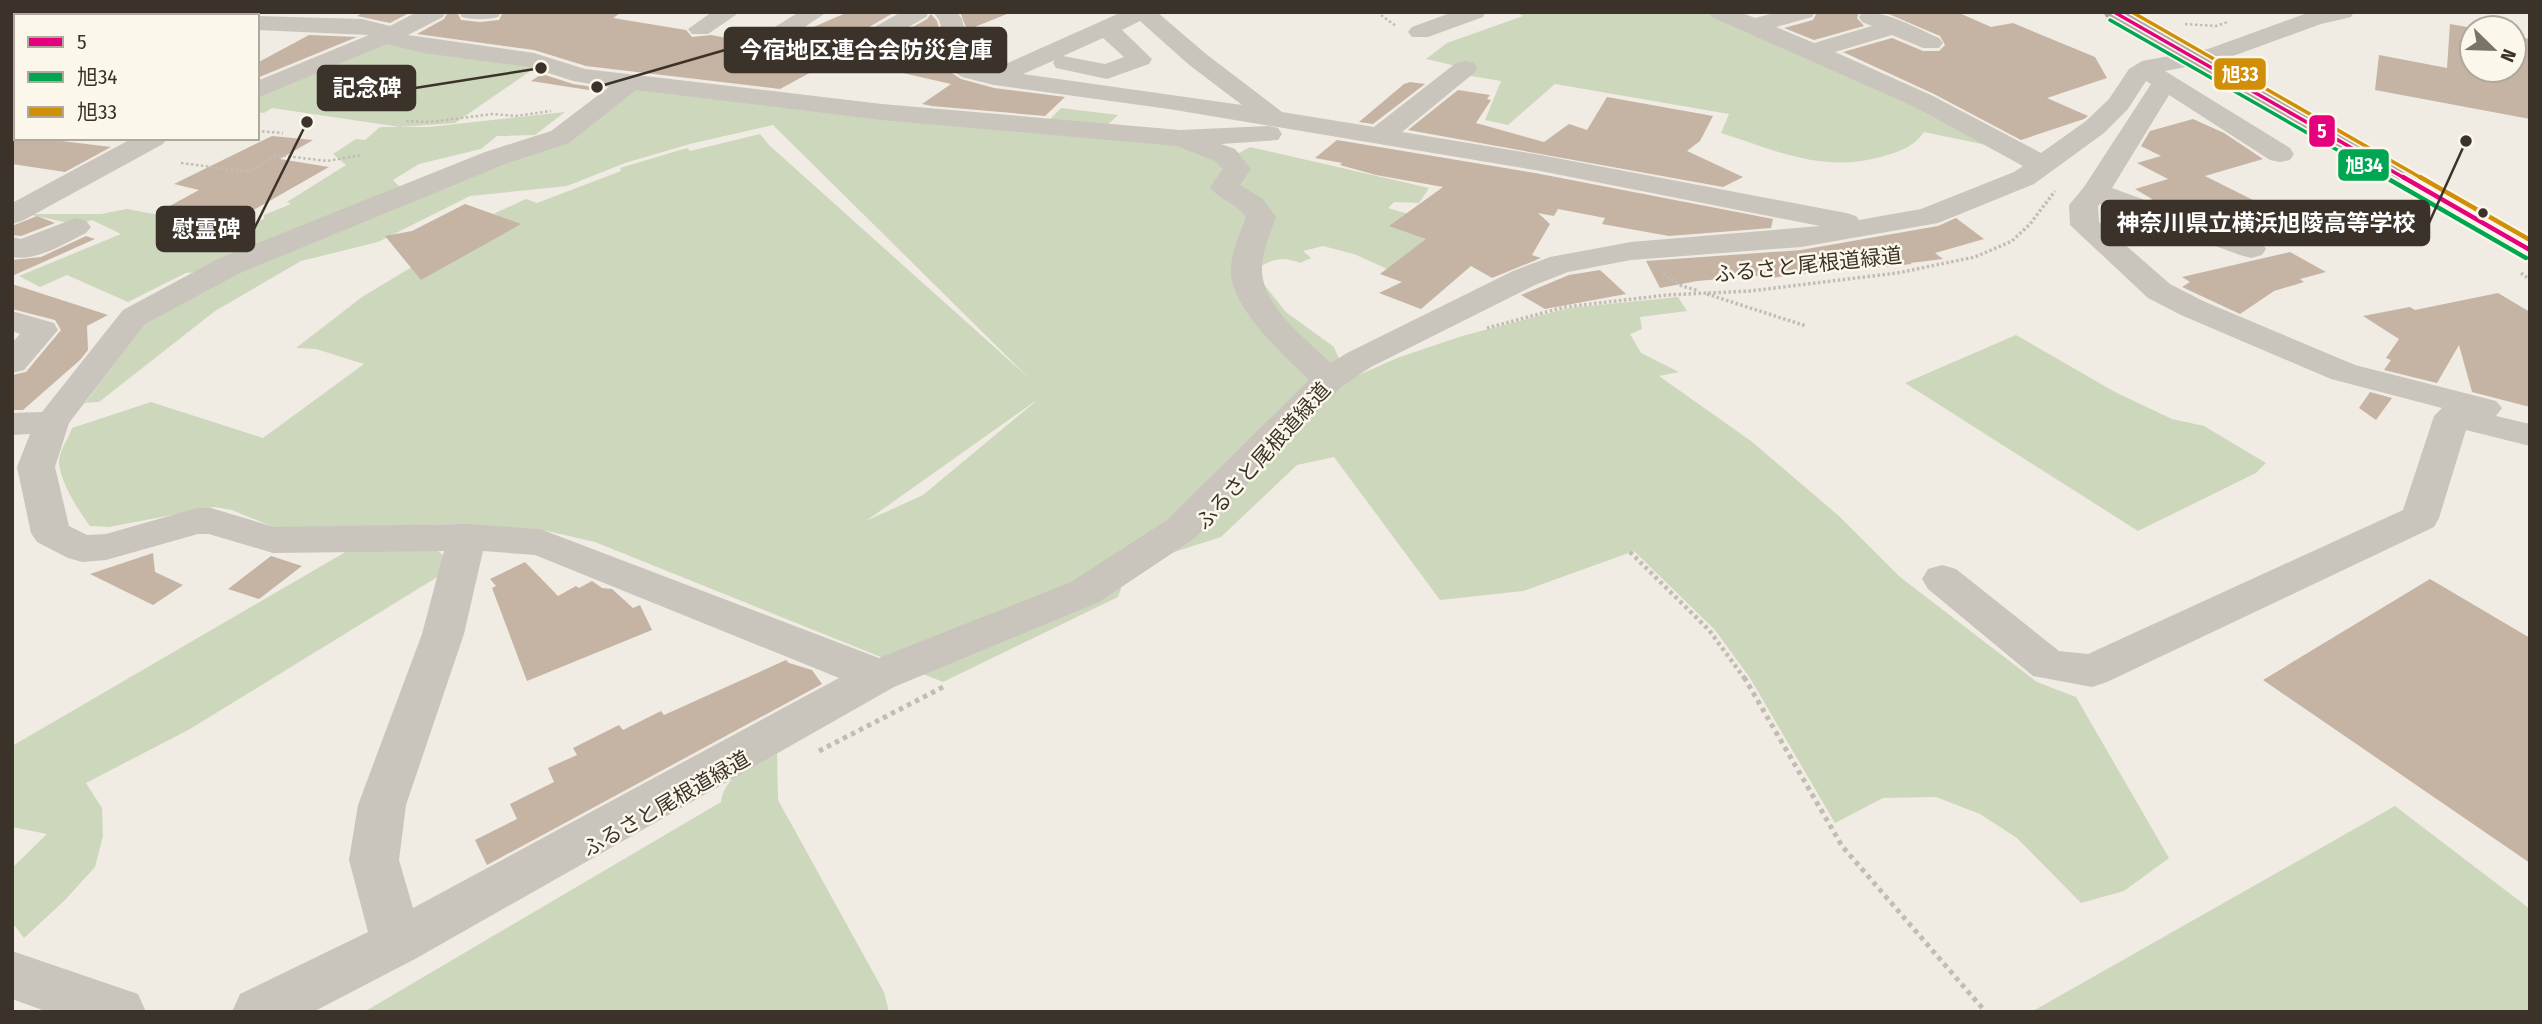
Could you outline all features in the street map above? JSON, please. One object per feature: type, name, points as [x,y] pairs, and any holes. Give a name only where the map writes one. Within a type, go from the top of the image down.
[{"type":"main road","points":[[2115,12],[2188,38],[2530,233]]},
{"type":"main road","points":[[2188,38],[2530,250]]},
{"type":"street","points":[[259,89],[388,35],[435,12]]},
{"type":"street","points":[[471,12],[490,12]]},
{"type":"street","points":[[700,29],[729,12]]},
{"type":"street","points":[[770,40],[816,12]]},
{"type":"street","points":[[860,45],[918,12]]},
{"type":"street","points":[[944,12],[950,19],[962,66],[971,72],[994,78],[1275,118],[1549,165],[1872,228]]},
{"type":"street","points":[[994,78],[1142,12],[1197,59],[1275,118]]},
{"type":"street","points":[[1420,32],[1475,12]]},
{"type":"street","points":[[1720,12],[1814,51],[1997,138],[2041,165]]},
{"type":"street","points":[[1754,26],[1804,12]]},
{"type":"street","points":[[1858,12],[1931,43]]},
{"type":"street","points":[[2188,38],[2253,29],[2267,19],[2290,12]]},
{"type":"street","points":[[2343,12],[2188,38],[2151,66],[2155,76],[2095,192],[2083,205],[2085,225],[2159,290],[2192,309],[2343,372],[2530,420]]},
{"type":"street","points":[[259,23],[362,26],[423,46],[534,60],[570,74],[895,113],[1180,138],[1348,132]]},
{"type":"street","points":[[1814,51],[1894,27]]},
{"type":"street","points":[[1038,58],[1107,72],[1140,59],[1107,29]]},
{"type":"street","points":[[1380,136],[1465,68]]},
{"type":"street","points":[[260,1012],[397,943],[879,676],[1086,592],[1181,529],[1329,380],[1359,360],[1524,278],[1561,264],[1631,251],[1801,238],[1928,217],[2024,178],[2095,127],[2119,104],[2138,74],[2155,76],[2280,154]]},
{"type":"street","points":[[631,82],[560,136],[495,158],[229,267],[134,317],[52,422],[36,467],[51,533],[82,549],[106,547],[197,521],[211,521],[273,540],[467,537],[540,542],[879,676]]},
{"type":"street","points":[[1180,138],[1226,155],[1237,169],[1224,187],[1253,205],[1261,217],[1250,248],[1246,279],[1278,328],[1329,380]]},
{"type":"street","points":[[124,140],[149,141]]},
{"type":"street","points":[[12,215],[149,141]]},
{"type":"street","points":[[2095,192],[2251,248]]},
{"type":"street","points":[[12,246],[22,250],[76,227]]},
{"type":"street","points":[[12,363],[41,330],[16,310]]},
{"type":"street","points":[[1942,579],[2048,665],[2092,671],[2420,517],[2452,416],[2530,435]]},
{"type":"street","points":[[12,424],[52,422]]},
{"type":"street","points":[[397,943],[374,860],[382,806],[443,634],[467,537]]},
{"type":"street","points":[[12,975],[118,1012]]},
{"type":"path","points":[[2188,38],[2216,26],[2188,38]]},
{"type":"path","points":[[406,121],[430,122],[493,114],[516,116],[561,110]]},
{"type":"path","points":[[259,131],[283,133]]},
{"type":"path","points":[[181,163],[250,172],[277,155],[327,161],[360,155]]},
{"type":"path","name":"ふるさと尾根道緑道","points":[[1476,331],[1565,307],[1750,291],[1884,275],[1975,257],[2012,241],[2062,184]]},
{"type":"path","points":[[1631,251],[1682,286],[1806,326]]},
{"type":"path","points":[[1630,552],[1709,630],[1747,681],[1842,846],[1982,1012]]},
{"type":"path","points":[[808,757],[956,680]]},
{"type":"green space","points":[[1515,12],[1715,12],[1812,51],[1991,146],[1924,132],[1906,148],[1884,156],[1841,163],[1821,161],[1782,153],[1721,133],[1729,114],[1555,84],[1508,125],[1485,120],[1501,81],[1465,75],[1470,69],[1426,59],[1447,43],[1523,16]]},
{"type":"green space","points":[[378,41],[539,65],[455,123],[400,127],[272,108],[264,113],[259,112],[259,92]]},
{"type":"green space","points":[[633,89],[1043,126],[1061,108],[1118,115],[1105,127],[1239,153],[1250,147],[1429,188],[1419,203],[1394,202],[1388,208],[1429,220],[1465,242],[1403,276],[1354,254],[1323,246],[1303,251],[1311,258],[1300,263],[1287,259],[1276,260],[1253,271],[1286,312],[1334,347],[1348,380],[1397,358],[1462,336],[1569,308],[1678,297],[1687,311],[1640,317],[1642,329],[1630,334],[1641,353],[1679,372],[1659,376],[1751,441],[1839,516],[1900,577],[2037,682],[2076,697],[2169,858],[2124,891],[2081,903],[2017,838],[1980,814],[1936,797],[1883,798],[1835,823],[1750,678],[1715,630],[1634,551],[1523,591],[1440,600],[1334,457],[1297,465],[1221,537],[1162,556],[1124,580],[1118,597],[943,682],[595,542],[538,529],[447,524],[278,529],[232,510],[214,507],[109,527],[90,526],[70,494],[60,467],[60,456],[72,428],[151,402],[263,438],[364,364],[316,349],[296,348],[362,297],[445,247],[442,244],[498,215],[493,214],[526,199],[537,203],[621,171],[620,168],[687,148],[690,151],[760,134],[1030,379],[773,125],[690,144],[625,163],[567,186],[470,196],[378,242],[301,261],[215,311],[99,402],[85,403],[151,315],[221,274],[500,159]],"holes":[[[1035,402],[923,495],[866,521]]]},
{"type":"green space","points":[[565,112],[535,135],[497,136],[481,149],[419,164],[393,180],[401,188],[199,272],[186,273],[128,302],[67,275],[40,287],[19,276],[121,234],[92,220],[78,225],[27,214],[101,214],[127,209],[190,221],[206,212],[236,219],[215,228],[223,232],[264,219],[264,215],[291,204],[287,202],[346,165],[333,154],[356,139],[365,140],[380,127],[429,127]]},
{"type":"green space","points":[[2016,335],[2115,392],[2172,419],[2204,426],[2266,463],[2256,473],[2138,531],[1905,383]]},
{"type":"green space","points":[[354,547],[437,550],[443,555],[439,576],[190,729],[86,783],[102,808],[103,836],[95,867],[65,900],[24,938],[15,926],[12,927],[12,868],[47,834],[12,827],[12,746]]},
{"type":"green space","points":[[777,752],[778,800],[884,992],[889,1012],[364,1012],[721,802],[734,777]]},
{"type":"green space","points":[[2395,806],[2530,909],[2530,1012],[2031,1012]]},
{"type":"building","points":[[364,12],[411,12],[390,23],[357,16]]},
{"type":"building","points":[[448,12],[457,12],[461,20],[480,22],[499,20],[503,12],[622,12],[613,18],[686,30],[692,37],[711,35],[733,39],[753,28],[768,28],[755,40],[762,48],[779,47],[800,33],[848,12],[895,12],[850,38],[845,45],[852,53],[869,52],[927,19],[931,14],[937,21],[950,72],[961,79],[994,88],[1065,97],[1045,116],[932,106],[922,104],[951,84],[837,58],[780,89],[586,66],[534,50],[417,34],[444,19]]},
{"type":"building","points":[[960,12],[1007,12],[1007,14],[967,30]]},
{"type":"building","points":[[1817,12],[1859,12],[1857,18],[1864,26],[1814,40],[1784,28],[1813,20]]},
{"type":"building","points":[[1884,12],[1957,12],[1991,27],[2013,23],[2095,57],[2107,78],[2047,98],[2088,116],[2084,119],[2021,140],[1934,94],[1843,52],[1892,38],[1923,51],[1939,51],[1945,45],[1940,36]]},
{"type":"building","points":[[2450,24],[2458,25],[2458,84],[2528,84],[2530,39],[2530,119],[2375,90],[2379,55],[2447,68]]},
{"type":"building","points":[[309,35],[357,37],[259,77],[259,62]]},
{"type":"building","points":[[542,74],[573,84],[600,88],[595,91],[531,81]]},
{"type":"building","points":[[1404,84],[1425,84],[1373,124],[1359,122]]},
{"type":"building","points":[[1458,90],[1490,95],[1487,99],[1491,100],[1476,123],[1544,142],[1569,124],[1587,130],[1607,97],[1713,116],[1700,141],[1687,151],[1743,177],[1723,187],[1408,130]]},
{"type":"building","points":[[2193,119],[2224,133],[2263,159],[2205,176],[2271,209],[2219,224],[2150,199],[2135,189],[2168,179],[2137,163],[2161,156],[2141,146],[2150,131]]},
{"type":"building","points":[[272,136],[313,140],[280,159],[329,167],[243,216],[224,213],[207,222],[157,213],[199,190],[174,184]]},
{"type":"building","points":[[12,138],[111,147],[65,172],[12,164]]},
{"type":"building","points":[[1337,140],[1535,173],[1773,219],[1771,228],[1669,236],[1602,224],[1605,218],[1558,209],[1554,216],[1538,213],[1550,224],[1532,255],[1541,258],[1492,278],[1471,266],[1421,309],[1379,293],[1402,282],[1380,274],[1426,239],[1389,226],[1443,187],[1376,175],[1340,165],[1342,163],[1315,158]]},
{"type":"building","points":[[465,204],[521,224],[421,280],[385,236],[412,231]]},
{"type":"building","points":[[2106,209],[2179,236],[2152,243],[2101,212]]},
{"type":"building","points":[[37,216],[55,223],[21,236],[12,235],[12,226]]},
{"type":"building","points":[[1956,218],[1984,239],[1935,253],[1943,259],[1910,263],[1912,264],[1863,269],[1860,266],[1771,278],[1768,275],[1697,281],[1660,288],[1646,261],[1801,250],[1938,226]]},
{"type":"building","points":[[86,236],[95,239],[12,276],[12,260],[41,257]]},
{"type":"building","points":[[2290,252],[2326,272],[2300,279],[2304,282],[2274,291],[2240,314],[2182,287],[2190,282],[2182,277]]},
{"type":"building","points":[[1600,270],[1626,294],[1545,309],[1521,295],[1569,275]]},
{"type":"building","points":[[12,284],[108,315],[87,326],[88,350],[80,360],[23,410],[12,410],[12,375],[26,372],[61,330],[55,320],[12,309]]},
{"type":"building","points":[[2498,293],[2530,312],[2530,407],[2472,392],[2459,345],[2437,383],[2384,370],[2391,360],[2386,358],[2399,339],[2363,316],[2410,307],[2415,310]]},
{"type":"building","points":[[2370,392],[2392,398],[2376,420],[2359,408]]},
{"type":"building","points":[[153,553],[155,572],[183,585],[153,605],[90,574]]},
{"type":"building","points":[[271,556],[302,566],[259,599],[228,589]]},
{"type":"building","points":[[525,562],[558,596],[592,581],[602,588],[612,589],[633,608],[640,605],[652,630],[527,681],[492,588],[496,586],[490,579]]},
{"type":"building","points":[[2430,579],[2530,638],[2530,863],[2263,680]]},
{"type":"building","points":[[786,660],[812,670],[822,684],[487,865],[475,840],[517,819],[510,804],[554,782],[548,768],[577,755],[573,748],[619,725],[623,730],[661,711],[664,715]]},
{"type":"transit line","name":"5","points":[[2114,12],[2530,250]]},
{"type":"transit line","name":"旭33","points":[[2132,12],[2530,240]]},
{"type":"transit line","name":"旭34","points":[[2110,20],[2526,258]]},
{"type":"place","name":"記念碑","points":[[541,68]]},
{"type":"place","name":"今宿地区連合会防災倉庫","points":[[597,87]]},
{"type":"place","name":"慰霊碑","points":[[307,122]]},
{"type":"place","name":"神奈川県立横浜旭陵高等学校","points":[[2466,141]]}]
